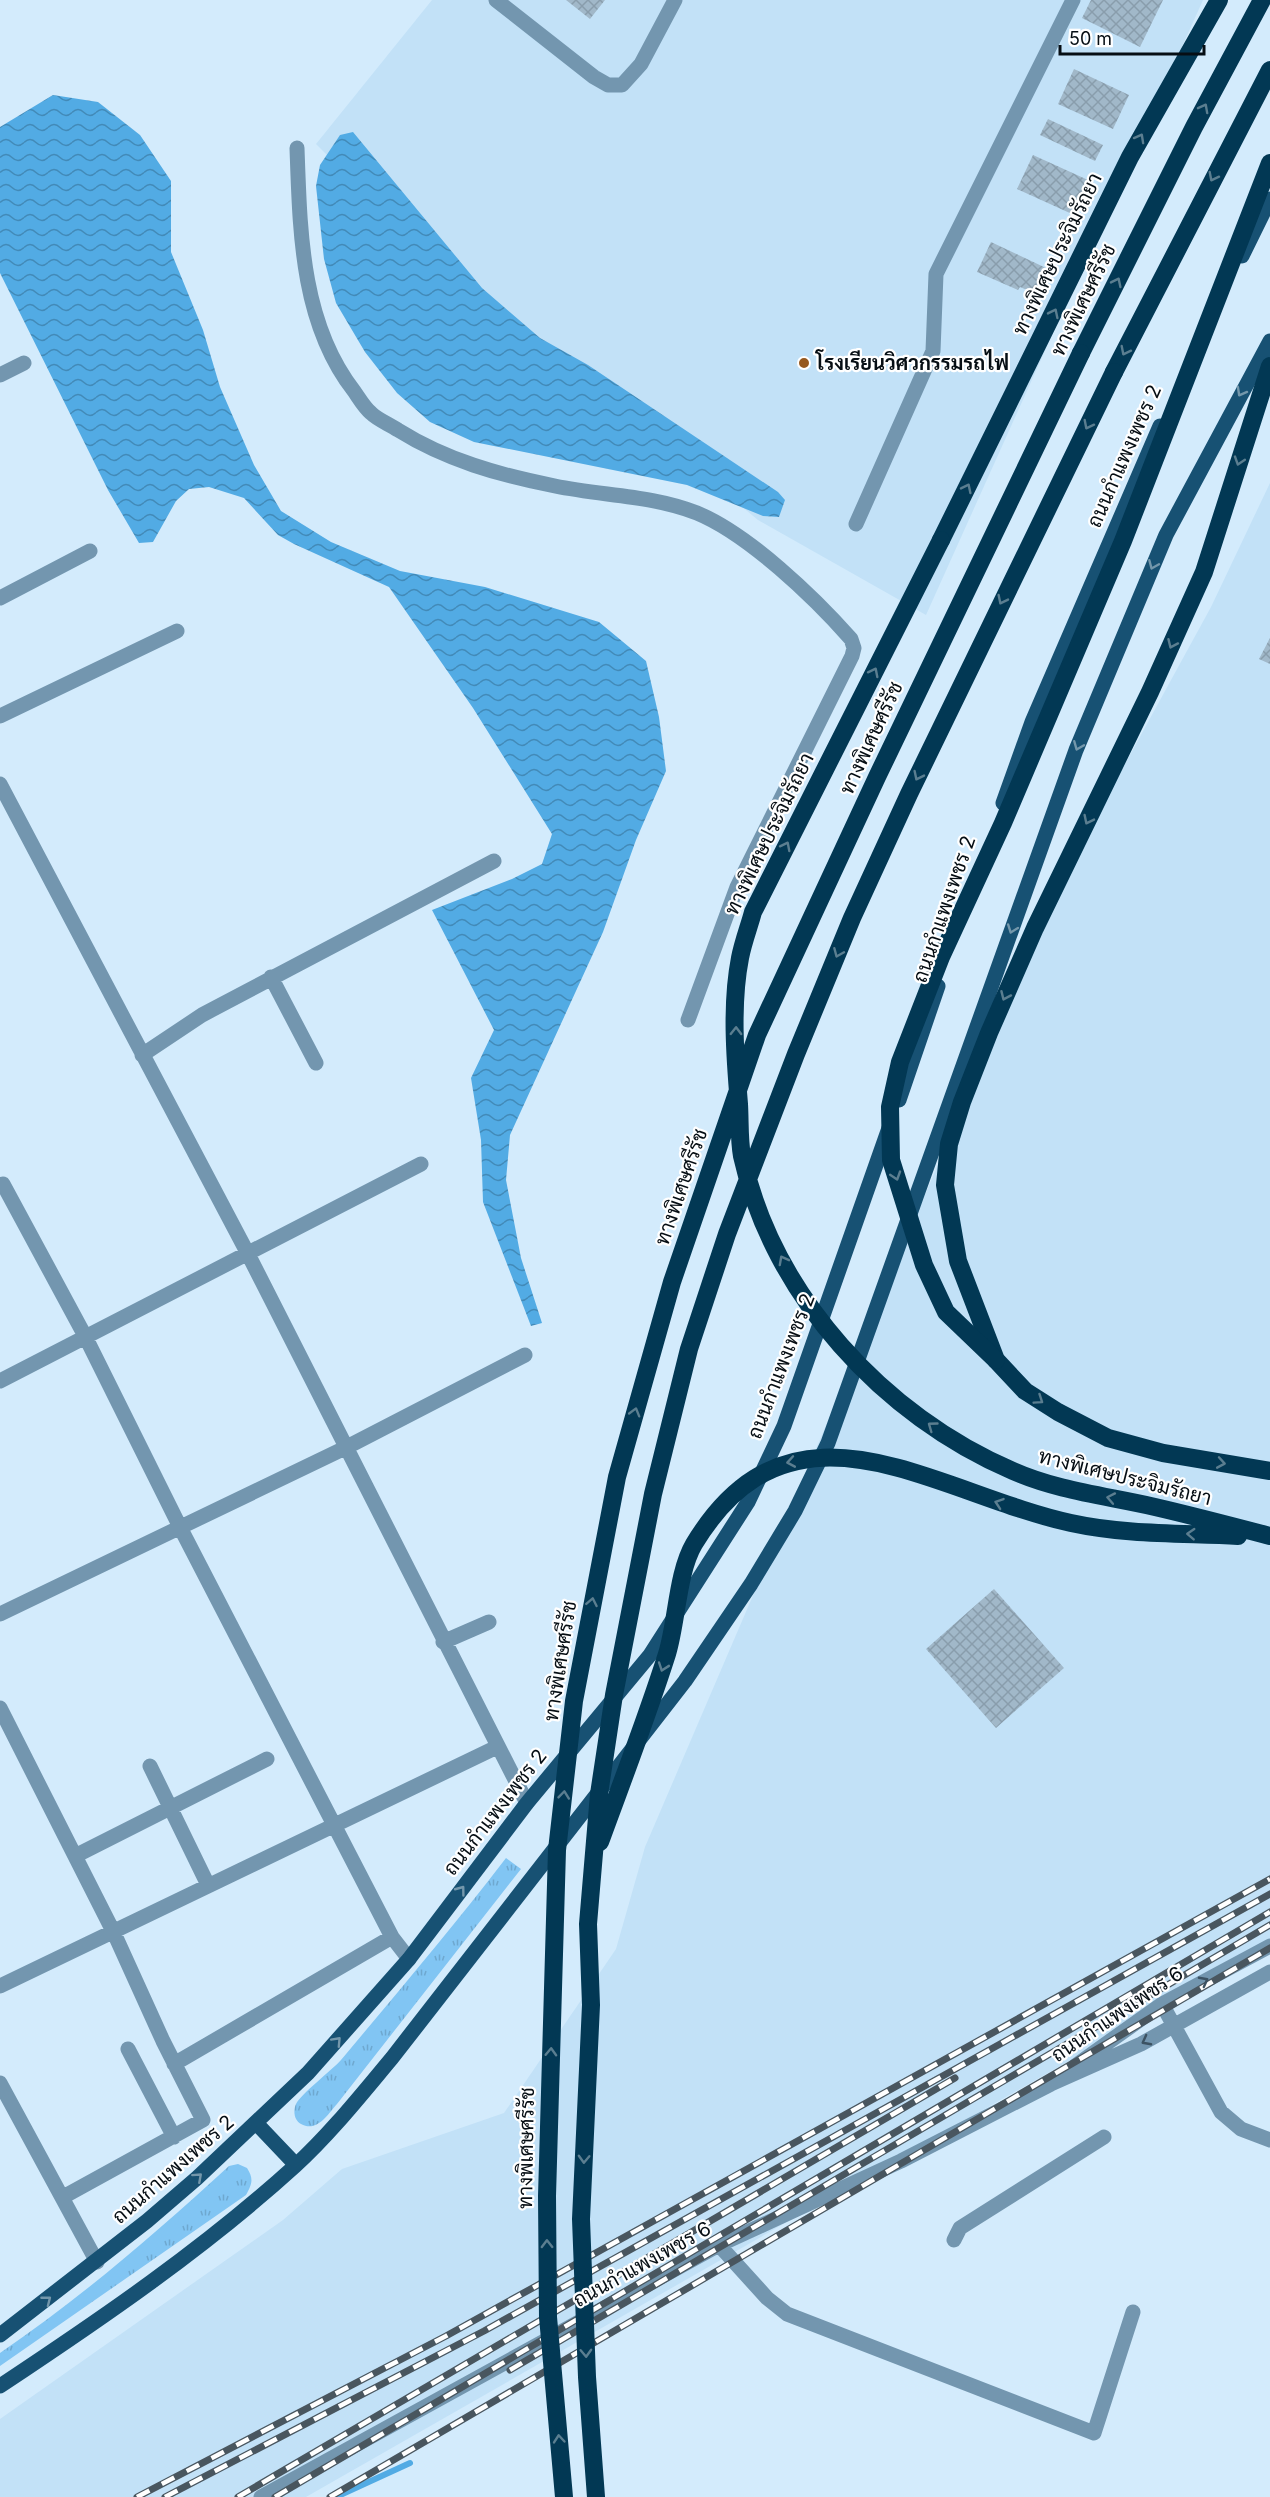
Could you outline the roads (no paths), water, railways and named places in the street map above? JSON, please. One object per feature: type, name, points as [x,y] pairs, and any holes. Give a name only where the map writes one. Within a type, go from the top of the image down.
[{"type":"highway","points":[[1200,30],[1214,0]]},
{"type":"highway","name":"ทางพิเศษประจิมรัถยา","points":[[1219,0],[1130,157],[753,912],[740,958],[736,1062],[742,1155],[775,1245],[795,1284],[826,1327],[885,1392],[948,1438],[1014,1472],[1082,1493],[1154,1507],[1270,1537]]},
{"type":"highway","name":"ทางพิเศษศรีรัช","points":[[564,2497],[548,2317],[547,2196],[558,1850],[574,1701],[617,1477],[672,1282],[757,1035],[1034,450],[1194,127],[1263,0]]},
{"type":"highway","points":[[596,2497],[587,2377],[581,2219],[591,2005],[588,1924],[595,1816],[611,1717],[653,1494],[689,1349],[727,1234],[818,1002],[909,794],[1070,460],[1270,70]]},
{"type":"highway","name":"ทางพิเศษประจิมรัถยา","points":[[1270,164],[1123,541],[1003,823],[940,957],[898,1073],[890,1107],[891,1160],[924,1266],[946,1312],[1026,1391],[1058,1413],[1108,1438],[1163,1453],[1270,1471]]},
{"type":"highway","points":[[996,1360],[958,1261],[945,1185],[949,1144],[981,1053],[1035,928],[1150,692],[1204,572],[1270,366]]},
{"type":"highway","points":[[594,1857],[668,1651],[680,1590],[693,1546],[729,1498],[762,1472],[782,1463],[827,1456],[861,1458],[893,1466],[1020,1510],[1073,1524],[1130,1532],[1270,1537]]},
{"type":"main road","name":"ถนนกำแพงเพชร 2","points":[[0,2336],[97,2262],[197,2178],[323,2056],[409,1959],[527,1803],[650,1655],[748,1502],[784,1426],[1032,722],[1130,488],[1270,199]]},
{"type":"main road","points":[[0,2386],[140,2289],[220,2228],[296,2165],[347,2112],[392,2058],[685,1681],[751,1584],[795,1511],[828,1443],[1076,750],[1166,535],[1270,341]]},
{"type":"main road","points":[[256,2123],[296,2165]]},
{"type":"street","points":[[496,0],[594,77],[608,85],[621,85],[641,64],[675,0]]},
{"type":"street","points":[[856,524],[933,351],[936,274],[1074,0]]},
{"type":"street","points":[[297,148],[302,240],[314,314],[336,368],[370,413],[426,447],[473,466],[518,479],[573,490],[654,499],[697,513],[723,525],[752,544],[851,639],[854,648],[852,656],[724,916],[688,1020]]},
{"type":"street","points":[[0,375],[24,363]]},
{"type":"street","points":[[0,598],[90,551]]},
{"type":"street","points":[[0,716],[177,631]]},
{"type":"street","points":[[0,784],[247,1252],[443,1642],[527,1803]]},
{"type":"street","points":[[142,1055],[202,1015],[494,861]]},
{"type":"street","points":[[271,977],[316,1063]]},
{"type":"street","points":[[0,1381],[421,1164]]},
{"type":"street","points":[[3,1184],[85,1336],[181,1529],[392,1937],[409,1959]]},
{"type":"street","points":[[0,1614],[181,1529],[525,1355]]},
{"type":"street","points":[[443,1642],[489,1622]]},
{"type":"street","points":[[0,1708],[114,1933],[174,2064],[203,2120],[63,2197]]},
{"type":"street","points":[[0,1986],[497,1747]]},
{"type":"street","points":[[75,1856],[267,1759]]},
{"type":"street","points":[[150,1766],[208,1885]]},
{"type":"street","points":[[174,2064],[392,1937]]},
{"type":"street","name":"ถนนกำแพงเพชร 6","points":[[1051,2084],[1162,2004],[1270,1946]]},
{"type":"street","name":"ถนนกำแพงเพชร 6","points":[[261,2497],[719,2245],[902,2161],[1051,2084],[1141,2044],[1270,1972]]},
{"type":"street","points":[[1162,2004],[1221,2112],[1241,2129],[1270,2140]]},
{"type":"street","points":[[128,2049],[174,2136]]},
{"type":"street","points":[[0,2083],[97,2262]]},
{"type":"street","points":[[954,2240],[960,2229],[1104,2137]]},
{"type":"street","points":[[719,2245],[767,2298],[788,2314],[1094,2433],[1133,2312]]},
{"type":"water","points":[[53,95],[98,102],[140,135],[171,181],[171,252],[203,330],[220,387],[254,465],[281,511],[331,542],[400,571],[485,587],[599,622],[646,661],[659,717],[666,771],[636,840],[603,932],[510,1135],[506,1180],[521,1258],[542,1323],[531,1326],[483,1202],[481,1140],[471,1078],[494,1030],[432,910],[512,879],[542,864],[552,834],[473,708],[389,587],[294,544],[278,535],[244,498],[209,487],[189,489],[176,501],[153,542],[139,543],[108,490],[0,273],[0,127]]},
{"type":"water","points":[[353,132],[482,288],[540,338],[588,365],[778,492],[785,500],[779,517],[763,516],[687,485],[474,442],[430,422],[397,393],[365,352],[336,303],[324,259],[316,186],[320,165],[340,135]]},
{"type":"waterway","points":[[336,2497],[410,2463]]},
{"type":"railway","points":[[137,2497],[446,2336],[1270,1879]]},
{"type":"railway","points":[[165,2497],[484,2331],[1270,1894]]},
{"type":"railway","points":[[275,2497],[1270,1912]]},
{"type":"railway","points":[[510,2370],[1270,1925]]},
{"type":"railway","points":[[330,2497],[1270,1948]]},
{"type":"railway","points":[[238,2497],[955,2078]]},
{"type":"place","name":"โรงเรียนวิศวกรรมรถไฟ","points":[[804,363]]}]
